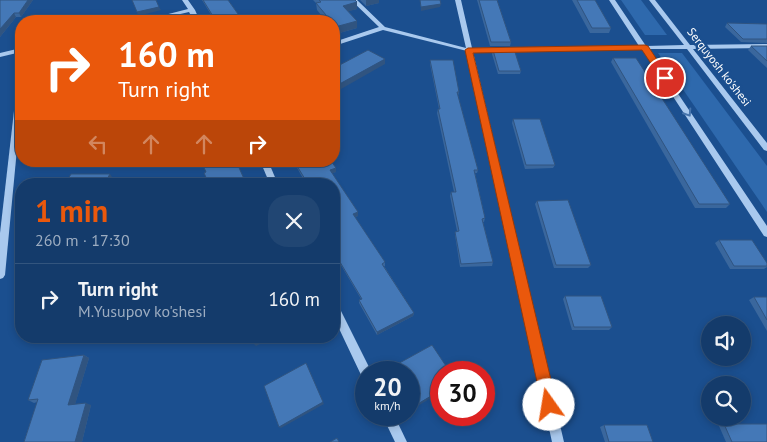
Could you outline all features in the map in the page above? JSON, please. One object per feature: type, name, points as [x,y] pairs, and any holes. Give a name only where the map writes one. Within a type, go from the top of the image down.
[{"type":"street","points":[[185,0],[195,15]]},
{"type":"street","points":[[354,0],[383,28],[468,50],[767,46]]},
{"type":"street","points":[[458,0],[558,442]]},
{"type":"street","points":[[612,0],[767,233]]},
{"type":"street","name":"Serquyosh ko'shesi","points":[[652,0],[767,148]]},
{"type":"street","points":[[170,15],[192,10]]},
{"type":"street","points":[[340,42],[383,28]]},
{"type":"street","points":[[0,55],[15,51]]},
{"type":"street","points":[[0,275],[15,133]]},
{"type":"street","points":[[340,320],[360,361]]},
{"type":"street","points":[[393,426],[401,442]]},
{"type":"shaded area","points":[[621,0],[641,0],[667,35],[645,35]]},
{"type":"shaded area","points":[[658,53],[682,53],[767,166],[767,212]]},
{"type":"building","points":[[0,0],[28,0],[19,13],[14,13],[0,29]]},
{"type":"building","points":[[132,0],[156,0],[159,7],[137,12]]},
{"type":"building","points":[[203,0],[228,0],[239,15],[212,15]]},
{"type":"building","points":[[319,0],[355,0],[357,2],[343,6],[357,21],[340,26],[340,15],[326,15],[316,3],[321,2]]},
{"type":"building","points":[[420,0],[440,0],[441,4],[421,7]]},
{"type":"building","points":[[479,0],[497,0],[511,42],[491,42]]},
{"type":"building","points":[[577,0],[595,0],[611,28],[592,28]]},
{"type":"building","points":[[727,23],[767,24],[767,39],[743,39]]},
{"type":"building","points":[[751,46],[767,46],[767,61]]},
{"type":"building","points":[[514,49],[521,71],[499,71],[493,50]]},
{"type":"building","points":[[368,50],[385,59],[340,84],[340,65]]},
{"type":"building","points":[[613,58],[636,58],[730,204],[699,204]]},
{"type":"building","points":[[430,60],[453,60],[459,92],[457,92],[478,170],[474,170],[485,218],[482,219],[493,262],[461,264],[455,232],[459,231],[451,192],[456,192],[438,109],[440,109]]},
{"type":"building","points":[[513,119],[540,119],[555,165],[526,165]]},
{"type":"building","points":[[204,167],[239,167],[244,178],[206,178],[204,173],[206,172]]},
{"type":"building","points":[[298,167],[336,168],[330,170],[335,178],[304,178]]},
{"type":"building","points":[[71,174],[110,174],[108,178],[69,178]]},
{"type":"building","points":[[340,185],[358,212],[353,214],[385,262],[382,264],[414,313],[377,332],[359,300],[362,299],[340,262]]},
{"type":"building","points":[[568,200],[591,265],[556,265],[537,201]]},
{"type":"building","points":[[719,240],[752,240],[767,266],[734,266]]},
{"type":"building","points":[[565,296],[601,296],[612,327],[574,327]]},
{"type":"building","points":[[754,297],[767,297],[767,320]]},
{"type":"building","points":[[432,345],[443,361],[430,361],[430,397],[420,403],[420,361],[403,361]]},
{"type":"building","points":[[84,355],[68,405],[86,403],[75,442],[24,442],[38,399],[28,400],[42,360]]},
{"type":"building","points":[[306,363],[323,402],[279,427],[264,386]]},
{"type":"building","points":[[767,424],[767,442],[732,442],[725,426]]},
{"type":"building","points":[[604,425],[647,425],[653,442],[609,442]]},
{"type":"building","points":[[337,438],[339,442],[330,442]]},
{"type":"route","points":[[549,405],[468,50],[645,47],[665,78]]}]
